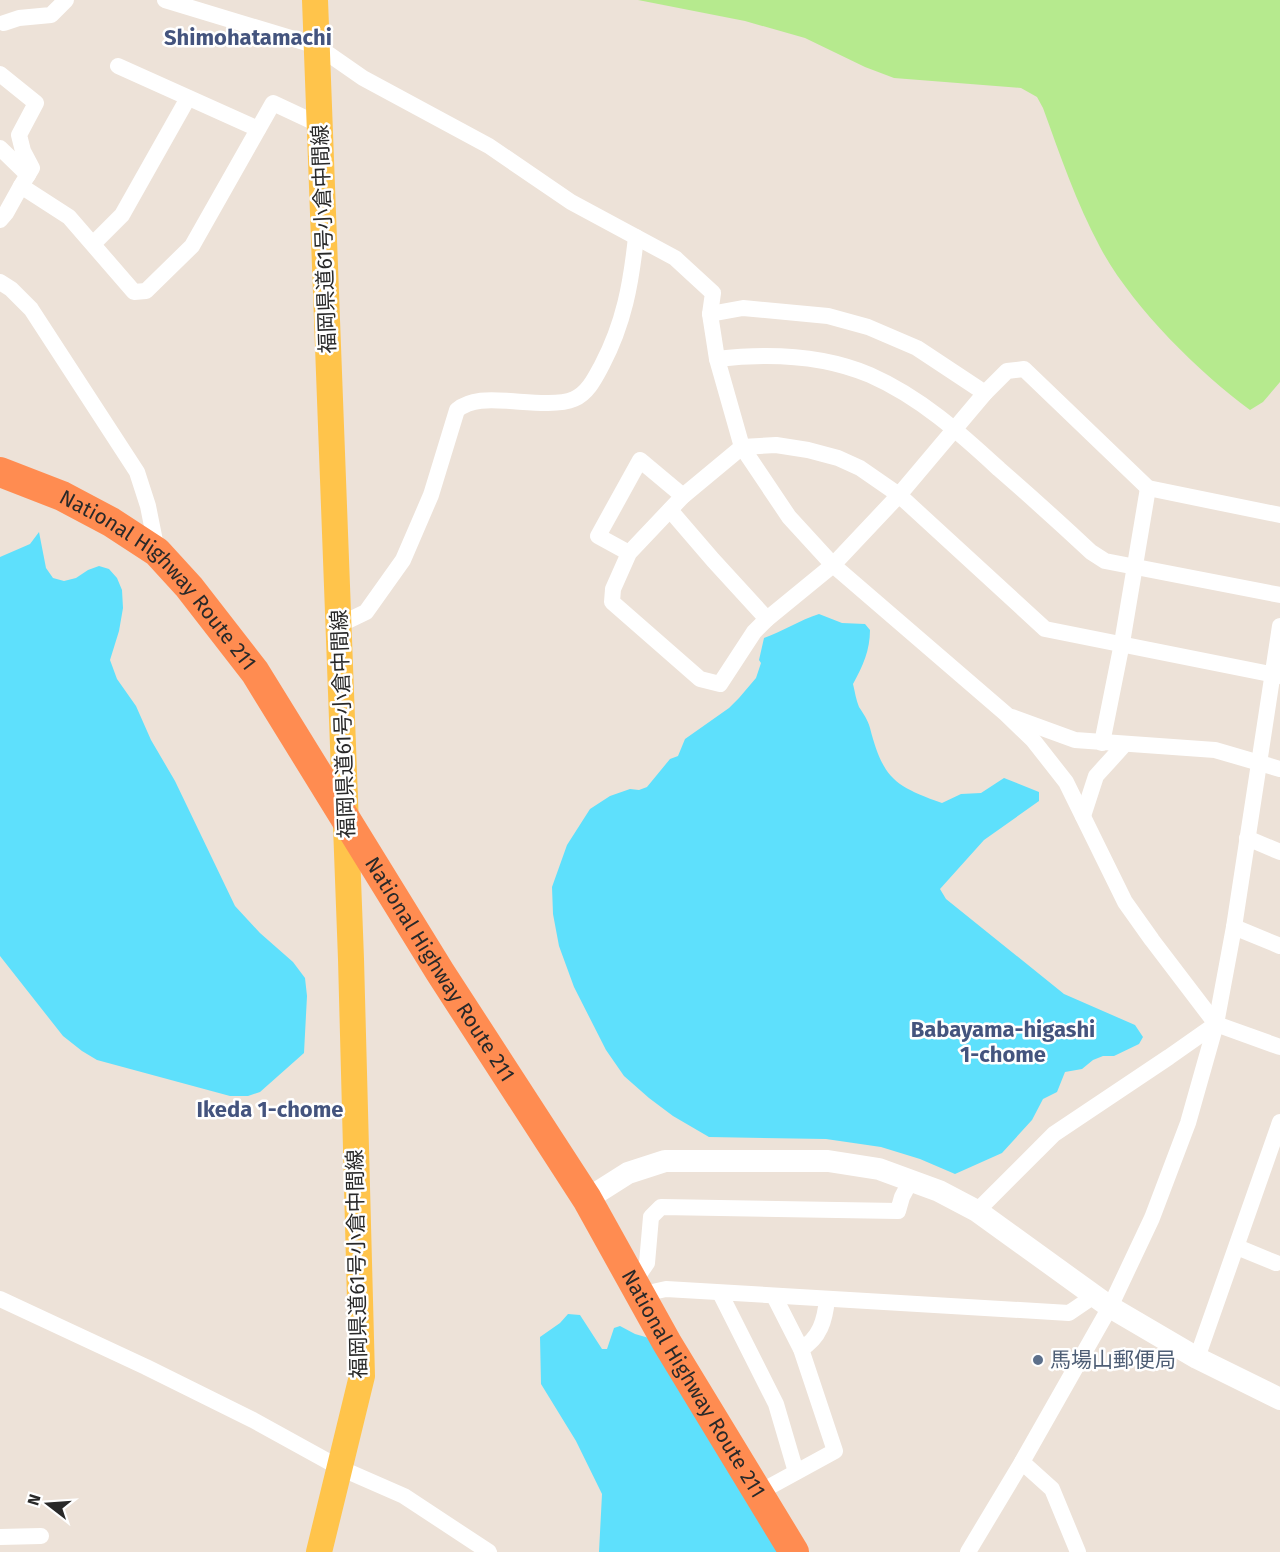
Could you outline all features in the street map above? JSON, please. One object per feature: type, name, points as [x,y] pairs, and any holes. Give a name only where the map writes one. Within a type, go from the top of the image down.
[{"type":"highway","name":"National Highway Route 211","points":[[0,472],[62,496],[111,522],[157,552],[189,587],[255,672],[441,972],[587,1199],[636,1289],[794,1552]]},
{"type":"main road","name":"福岡県道61号小倉中間線","points":[[315,0],[346,818],[362,1376],[319,1552]]},
{"type":"street","points":[[4,23],[19,18],[51,15],[66,0]]},
{"type":"street","points":[[165,0],[317,46],[363,78],[489,146],[571,202],[675,258],[713,293],[710,314],[717,359],[742,447],[789,517],[833,566],[1006,714],[1033,740],[1065,782],[1125,902],[1216,1024],[1280,1047]]},
{"type":"street","points":[[118,66],[258,129]]},
{"type":"street","points":[[0,74],[36,103],[19,135],[23,151],[32,168],[0,220]]},
{"type":"street","points":[[93,244],[122,215],[189,98]]},
{"type":"street","points":[[0,148],[24,180],[69,217],[134,292],[146,291],[192,246],[273,103],[320,125]]},
{"type":"street","points":[[339,625],[366,612],[403,560],[431,495],[457,410],[464,404],[485,400],[553,402],[573,400],[591,387],[616,339],[632,279],[636,237]]},
{"type":"street","points":[[0,282],[11,289],[31,309],[137,472],[148,506],[157,552]]},
{"type":"street","points":[[710,314],[743,308],[828,316],[868,327],[917,348],[985,393]]},
{"type":"street","points":[[717,359],[750,355],[782,356],[812,360],[869,375],[922,404],[955,429],[1091,552],[1105,561],[1280,595]]},
{"type":"street","points":[[1277,664],[1122,643],[1045,629],[899,495],[860,468],[838,458],[776,445],[742,447],[683,496],[629,553],[613,589],[612,602],[700,679],[720,684],[754,632],[833,566],[899,495],[985,393],[1007,371],[1024,369],[1148,488],[1280,515]]},
{"type":"street","points":[[629,553],[598,536],[640,460],[683,496]]},
{"type":"street","points":[[1102,743],[1122,643],[1148,488]]},
{"type":"street","points":[[670,510],[767,619]]},
{"type":"street","points":[[971,1550],[1022,1462],[1102,1301],[1152,1218],[1188,1123],[1216,1024],[1234,927],[1258,762],[1277,664],[1280,626]]},
{"type":"street","points":[[1006,714],[1075,740],[1215,750],[1280,768]]},
{"type":"street","points":[[1083,816],[1096,776],[1125,744]]},
{"type":"street","points":[[1247,838],[1280,852]]},
{"type":"street","points":[[1234,927],[1280,946]]},
{"type":"street","points":[[977,1211],[1054,1134],[1216,1024]]},
{"type":"street","points":[[1197,1358],[1280,1122]]},
{"type":"street","points":[[587,1199],[627,1173],[665,1161],[828,1161],[879,1169],[939,1191],[977,1211],[1102,1301],[1197,1358],[1280,1399]]},
{"type":"street","points":[[911,1180],[898,1211],[661,1207],[651,1217],[647,1263],[636,1289],[1069,1313],[1102,1301]]},
{"type":"street","points":[[1237,1247],[1276,1263]]},
{"type":"street","points":[[720,1293],[776,1404],[796,1472]]},
{"type":"street","points":[[758,1493],[835,1450],[801,1349],[774,1296]]},
{"type":"street","points":[[0,1299],[254,1420],[340,1468],[404,1496],[489,1552]]},
{"type":"street","points":[[801,1349],[811,1343],[819,1332],[826,1314],[827,1299]]},
{"type":"street","points":[[1022,1462],[1052,1489],[1078,1552]]},
{"type":"street","points":[[0,1537],[41,1536]]},
{"type":"green space","points":[[638,0],[1280,0],[1280,382],[1263,402],[1250,410],[1209,377],[1147,314],[1113,269],[1091,230],[1037,97],[1021,88],[894,78],[865,67],[805,38],[745,21]]},
{"type":"water","points":[[39,532],[46,568],[53,578],[64,581],[76,578],[99,566],[109,569],[117,578],[122,590],[123,608],[110,660],[117,679],[136,706],[151,740],[175,781],[235,906],[260,933],[293,962],[305,978],[307,996],[304,1053],[260,1092],[248,1096],[230,1096],[97,1060],[63,1036],[0,956],[0,557],[30,544]]},
{"type":"water","points":[[819,614],[842,623],[865,624],[870,630],[865,658],[853,684],[858,704],[868,722],[880,758],[893,778],[912,791],[942,803],[961,794],[981,793],[1004,778],[1039,792],[1039,801],[984,840],[940,889],[946,899],[1064,994],[1135,1025],[1143,1037],[1139,1044],[1114,1056],[1103,1056],[1093,1060],[1082,1069],[1065,1072],[1057,1092],[1043,1099],[1032,1120],[1002,1153],[955,1174],[920,1159],[881,1147],[826,1139],[709,1137],[673,1116],[624,1076],[606,1050],[574,987],[559,946],[553,914],[552,887],[567,845],[590,809],[610,796],[630,789],[639,790],[647,787],[670,759],[678,756],[685,739],[729,708],[756,678],[761,663],[759,660],[764,638]]},
{"type":"water","points":[[568,1314],[580,1315],[602,1349],[607,1349],[614,1328],[620,1326],[649,1338],[780,1552],[599,1552],[602,1494],[576,1441],[541,1384],[540,1337],[560,1323]]},
{"type":"place","name":"馬場山郵便局","points":[[1038,1360]]},
{"type":"district","name":"Shimohatamachi","points":[[248,37]]},
{"type":"district","name":"Babayama-higashi 1-chome","points":[[1003,1042]]},
{"type":"district","name":"Ikeda 1-chome","points":[[270,1109]]}]
